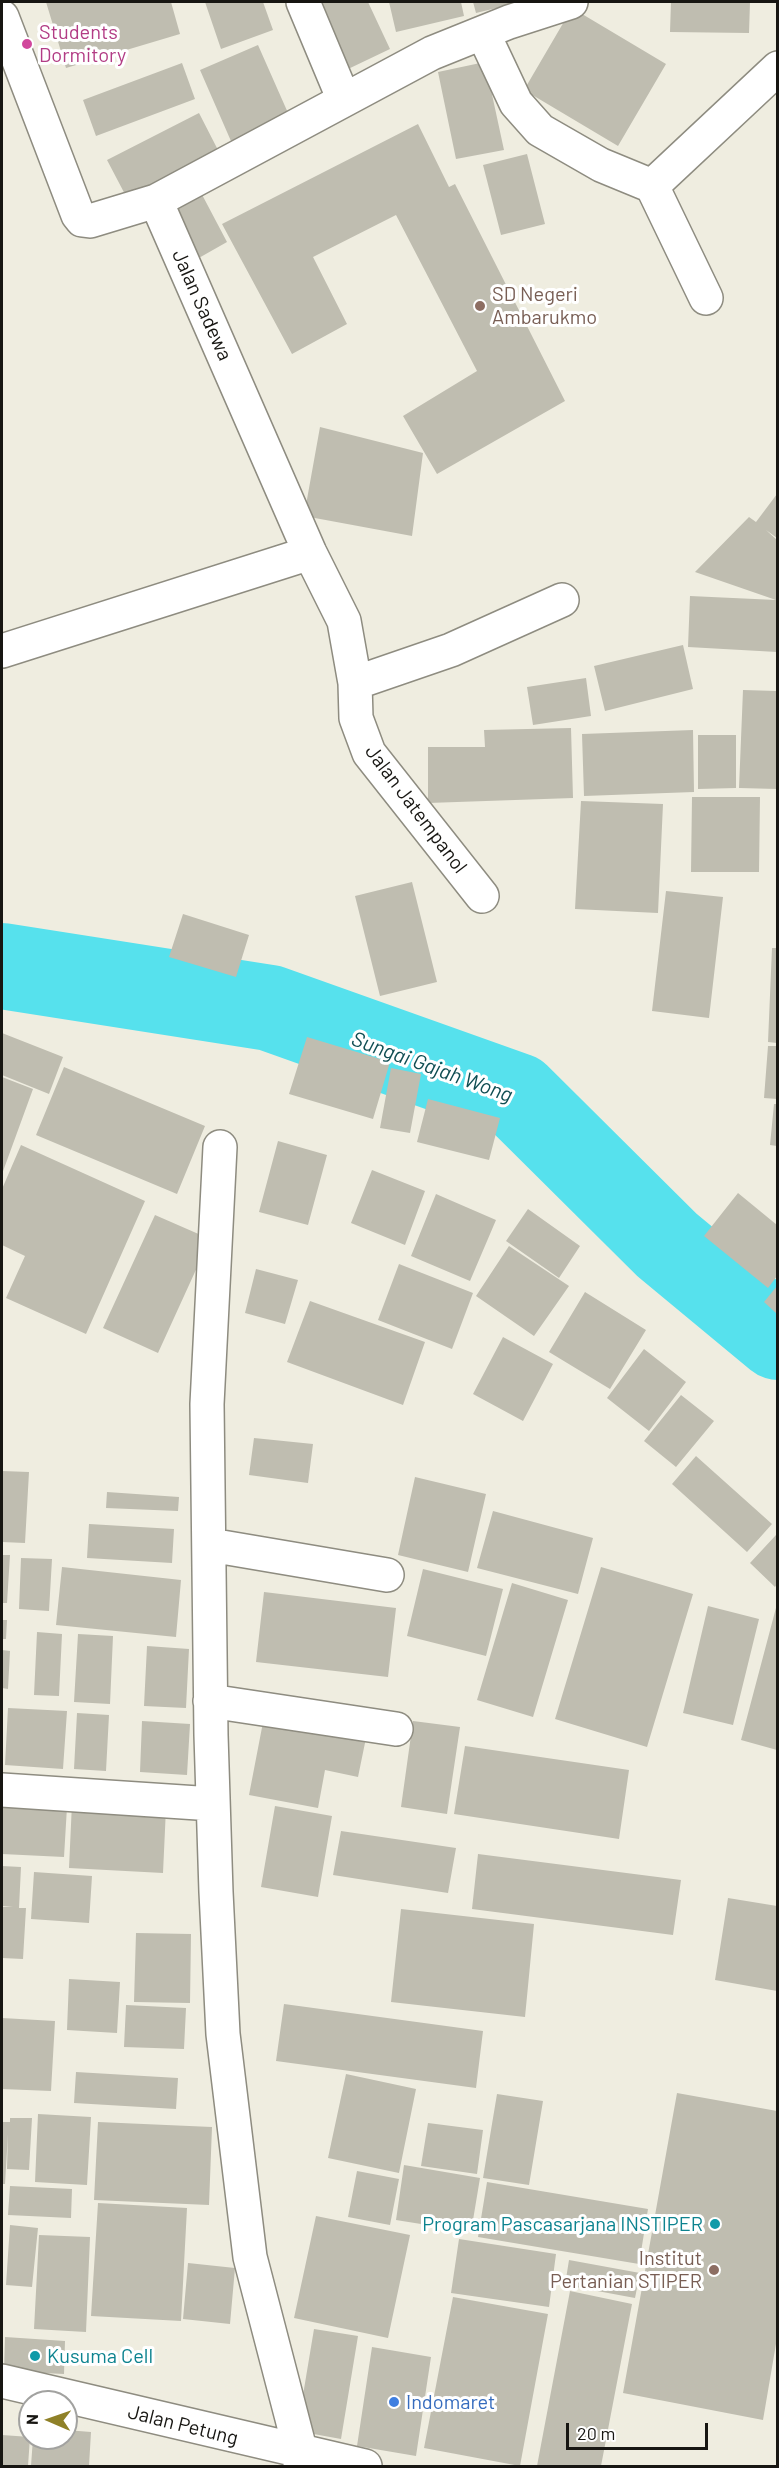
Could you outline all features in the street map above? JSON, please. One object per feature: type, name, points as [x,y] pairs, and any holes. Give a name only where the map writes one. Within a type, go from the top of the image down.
[{"type":"street","points":[[303,2],[344,100]]},
{"type":"street","points":[[2,17],[78,215],[82,220],[90,221],[156,201],[432,53],[571,2]]},
{"type":"street","points":[[483,33],[516,103],[540,130],[602,165],[652,186],[706,298]]},
{"type":"street","points":[[652,186],[777,68]]},
{"type":"street","name":"Jalan Sadewa","points":[[156,201],[310,554],[344,621],[354,683]]},
{"type":"street","points":[[2,651],[310,554]]},
{"type":"street","points":[[354,683],[452,650],[562,600]]},
{"type":"street","name":"Jalan Jatempanol","points":[[354,683],[356,718],[369,753],[482,896]]},
{"type":"street","points":[[220,1147],[207,1404],[210,1701],[223,2034],[250,2257],[301,2460]]},
{"type":"street","points":[[210,1545],[387,1575]]},
{"type":"street","points":[[210,1701],[396,1729]]},
{"type":"street","points":[[2,1790],[213,1804]]},
{"type":"street","name":"Jalan Petung","points":[[2,2381],[301,2460],[365,2466]]},
{"type":"building","points":[[46,2],[171,2],[180,34],[66,68]]},
{"type":"building","points":[[205,2],[263,2],[273,30],[221,49]]},
{"type":"building","points":[[368,2],[390,49],[346,70],[316,4]]},
{"type":"building","points":[[389,2],[461,2],[464,16],[396,32]]},
{"type":"building","points":[[473,2],[521,2],[476,13]]},
{"type":"building","points":[[671,2],[750,2],[749,33],[670,32]]},
{"type":"building","points":[[572,8],[666,64],[618,146],[524,90]]},
{"type":"building","points":[[258,45],[292,122],[234,148],[200,70]]},
{"type":"building","points":[[485,62],[504,150],[456,159],[438,72]]},
{"type":"building","points":[[182,63],[195,99],[96,136],[83,100]]},
{"type":"building","points":[[199,113],[219,152],[128,200],[107,160]]},
{"type":"building","name":"SD Negeri Ambarukmo","points":[[418,124],[449,187],[455,184],[565,401],[437,474],[403,416],[477,371],[396,215],[313,257],[347,324],[292,354],[222,224]]},
{"type":"building","points":[[527,154],[545,224],[501,235],[483,165]]},
{"type":"building","points":[[198,187],[227,242],[190,263],[161,208]]},
{"type":"building","points":[[320,427],[423,453],[412,536],[304,516]]},
{"type":"building","points":[[777,494],[777,538],[766,530],[777,540],[777,652],[688,647],[690,596],[776,600],[695,572],[749,517],[756,522]]},
{"type":"building","points":[[683,645],[693,689],[605,711],[594,666]]},
{"type":"building","points":[[586,678],[591,716],[533,725],[527,687]]},
{"type":"building","points":[[743,690],[777,691],[777,789],[739,788]]},
{"type":"building","points":[[571,728],[573,798],[428,803],[428,747],[485,747],[484,730]]},
{"type":"building","points":[[693,730],[694,792],[584,796],[582,734]]},
{"type":"building","points":[[698,735],[736,735],[736,788],[698,789]]},
{"type":"building","points":[[692,797],[760,797],[759,872],[691,872]]},
{"type":"building","points":[[581,801],[663,804],[658,913],[575,909]]},
{"type":"building","points":[[412,882],[437,982],[380,996],[355,896]]},
{"type":"building","points":[[666,891],[723,897],[709,1018],[652,1011]]},
{"type":"building","points":[[183,914],[249,935],[236,977],[169,957]]},
{"type":"building","points":[[772,948],[777,948],[777,1043],[768,1042]]},
{"type":"building","points":[[2,1033],[63,1057],[49,1094],[2,1075]]},
{"type":"building","points":[[307,1037],[390,1062],[373,1119],[289,1094]]},
{"type":"building","points":[[768,1046],[777,1046],[777,1099],[764,1098]]},
{"type":"building","points":[[64,1067],[205,1126],[177,1194],[36,1135]]},
{"type":"building","points":[[391,1068],[421,1074],[410,1133],[380,1128]]},
{"type":"building","points":[[2,1077],[33,1089],[2,1174]]},
{"type":"building","points":[[428,1099],[500,1118],[489,1160],[417,1142]]},
{"type":"building","points":[[774,1104],[777,1104],[777,1146],[770,1145]]},
{"type":"building","points":[[278,1141],[327,1155],[308,1225],[259,1212]]},
{"type":"building","points":[[21,1145],[145,1201],[86,1334],[6,1298],[25,1256],[2,1245],[2,1189]]},
{"type":"building","points":[[372,1170],[425,1191],[405,1245],[351,1223]]},
{"type":"building","points":[[738,1193],[777,1225],[777,1276],[768,1288],[704,1236]]},
{"type":"building","points":[[436,1194],[496,1220],[470,1281],[411,1256]]},
{"type":"building","points":[[528,1209],[580,1246],[559,1278],[506,1241]]},
{"type":"building","points":[[155,1215],[210,1239],[158,1353],[103,1328]]},
{"type":"building","points":[[509,1246],[569,1286],[534,1336],[476,1296]]},
{"type":"building","points":[[399,1264],[473,1293],[452,1349],[378,1320]]},
{"type":"building","points":[[256,1269],[298,1280],[285,1324],[245,1313]]},
{"type":"building","points":[[777,1286],[777,1314],[764,1302]]},
{"type":"building","points":[[585,1292],[646,1330],[610,1389],[549,1352]]},
{"type":"building","points":[[310,1301],[425,1342],[403,1405],[287,1362]]},
{"type":"building","points":[[503,1337],[553,1364],[523,1421],[473,1394]]},
{"type":"building","points":[[644,1349],[686,1382],[649,1431],[607,1398]]},
{"type":"building","points":[[681,1395],[714,1421],[676,1467],[644,1441]]},
{"type":"building","points":[[254,1438],[313,1444],[308,1483],[249,1475]]},
{"type":"building","points":[[696,1456],[772,1524],[747,1552],[672,1484]]},
{"type":"building","points":[[2,1471],[29,1472],[25,1543],[2,1542]]},
{"type":"building","points":[[415,1477],[486,1494],[468,1572],[398,1555]]},
{"type":"building","points":[[107,1492],[179,1497],[178,1511],[106,1508]]},
{"type":"building","points":[[493,1511],[593,1538],[578,1594],[477,1568]]},
{"type":"building","points":[[89,1524],[174,1529],[172,1563],[87,1558]]},
{"type":"building","points":[[776,1535],[777,1584],[775,1587],[750,1563]]},
{"type":"building","points":[[2,1555],[10,1555],[7,1603],[2,1603]]},
{"type":"building","points":[[21,1558],[52,1559],[49,1611],[19,1609]]},
{"type":"building","points":[[62,1567],[181,1580],[176,1637],[56,1625]]},
{"type":"building","points":[[601,1567],[693,1594],[647,1747],[555,1719]]},
{"type":"building","points":[[423,1569],[503,1589],[486,1656],[407,1636]]},
{"type":"building","points":[[512,1583],[568,1600],[533,1717],[477,1700]]},
{"type":"building","points":[[264,1592],[396,1608],[388,1677],[256,1662]]},
{"type":"building","points":[[777,1604],[777,1750],[741,1740]]},
{"type":"building","points":[[708,1606],[759,1619],[733,1725],[683,1713]]},
{"type":"building","points":[[2,1620],[7,1620],[6,1639],[2,1639]]},
{"type":"building","points":[[37,1632],[62,1634],[59,1696],[34,1695]]},
{"type":"building","points":[[78,1634],[113,1636],[110,1704],[74,1702]]},
{"type":"building","points":[[147,1646],[189,1649],[186,1708],[144,1706]]},
{"type":"building","points":[[2,1650],[10,1651],[8,1689],[2,1688]]},
{"type":"building","points":[[8,1708],[67,1711],[63,1769],[5,1765]]},
{"type":"building","points":[[77,1713],[109,1715],[106,1771],[74,1769]]},
{"type":"building","points":[[264,1717],[366,1738],[358,1777],[325,1770],[318,1808],[249,1795]]},
{"type":"building","points":[[142,1721],[190,1724],[187,1775],[140,1772]]},
{"type":"building","points":[[413,1721],[460,1727],[447,1814],[401,1807]]},
{"type":"building","points":[[465,1746],[629,1770],[619,1839],[454,1814]]},
{"type":"building","points":[[2,1803],[67,1807],[64,1857],[2,1854]]},
{"type":"building","points":[[72,1803],[166,1808],[163,1873],[69,1868]]},
{"type":"building","points":[[275,1806],[332,1816],[318,1897],[261,1887]]},
{"type":"building","points":[[341,1831],[456,1848],[448,1893],[333,1875]]},
{"type":"building","points":[[478,1854],[681,1880],[673,1935],[472,1909]]},
{"type":"building","points":[[2,1866],[21,1867],[19,1908],[26,1908],[23,1959],[2,1958],[2,1907],[13,1907],[2,1906]]},
{"type":"building","points":[[34,1872],[92,1876],[89,1923],[31,1919]]},
{"type":"building","points":[[728,1898],[777,1906],[777,1991],[715,1980]]},
{"type":"building","points":[[401,1909],[534,1924],[525,2017],[391,2002]]},
{"type":"building","points":[[136,1933],[191,1934],[190,2003],[134,2002]]},
{"type":"building","points":[[69,1979],[120,1982],[117,2033],[67,2030]]},
{"type":"building","points":[[284,2004],[483,2031],[476,2088],[276,2061]]},
{"type":"building","points":[[126,2005],[186,2008],[184,2049],[124,2047]]},
{"type":"building","points":[[2,2018],[55,2021],[51,2091],[2,2089]]},
{"type":"building","points":[[76,2072],[178,2078],[176,2109],[74,2103]]},
{"type":"building","points":[[346,2074],[416,2089],[399,2173],[328,2158]]},
{"type":"building","name":"Institut Pertanian STIPER","points":[[677,2093],[777,2111],[777,2338],[763,2420],[623,2393]]},
{"type":"building","points":[[497,2094],[543,2101],[529,2185],[483,2178]]},
{"type":"building","points":[[38,2114],[91,2117],[87,2185],[35,2182]]},
{"type":"building","points":[[10,2118],[32,2118],[29,2170],[7,2169],[8,2134],[5,2184],[2,2184],[2,2122],[10,2122]]},
{"type":"building","points":[[98,2122],[212,2127],[209,2205],[94,2200]]},
{"type":"building","points":[[428,2123],[483,2130],[477,2174],[421,2166]]},
{"type":"building","points":[[404,2165],[480,2178],[471,2232],[396,2220]]},
{"type":"building","points":[[357,2171],[399,2179],[390,2225],[348,2217]]},
{"type":"building","points":[[487,2182],[648,2209],[639,2264],[478,2237]]},
{"type":"building","points":[[10,2186],[72,2189],[71,2218],[8,2215]]},
{"type":"building","points":[[98,2203],[187,2208],[181,2321],[91,2316]]},
{"type":"building","points":[[316,2216],[410,2235],[388,2338],[294,2318]]},
{"type":"building","points":[[10,2225],[38,2228],[32,2287],[6,2285]]},
{"type":"building","points":[[39,2235],[90,2237],[86,2332],[34,2329]]},
{"type":"building","points":[[459,2239],[556,2254],[549,2307],[451,2293]]},
{"type":"building","points":[[569,2260],[640,2273],[635,2298],[565,2285]]},
{"type":"building","points":[[188,2263],[235,2268],[230,2324],[183,2319]]},
{"type":"building","points":[[570,2291],[632,2304],[601,2466],[537,2466]]},
{"type":"building","points":[[453,2297],[548,2314],[520,2466],[424,2448]]},
{"type":"building","points":[[314,2329],[358,2336],[341,2439],[297,2431]]},
{"type":"building","name":"Kusuma Cell","points":[[5,2337],[65,2341],[64,2374],[4,2371]]},
{"type":"building","name":"Indomaret","points":[[372,2347],[431,2357],[416,2456],[357,2446]]},
{"type":"building","points":[[78,2431],[91,2432],[89,2466],[31,2466],[32,2450],[78,2450]]},
{"type":"building","points":[[2,2435],[18,2436],[18,2450],[29,2450],[28,2466],[2,2466]]},
{"type":"waterway","name":"Sungai Gajah Wong","points":[[2,966],[270,1008],[517,1096],[667,1245],[778,1337]]},
{"type":"place","name":"Students Dormitory","points":[[27,44]]},
{"type":"place","name":"SD Negeri Ambarukmo","points":[[480,306]]},
{"type":"place","name":"Program Pascasarjana INSTIPER","points":[[715,2224]]},
{"type":"place","name":"Institut Pertanian STIPER","points":[[714,2270]]},
{"type":"place","name":"Kusuma Cell","points":[[35,2356]]},
{"type":"place","name":"Indomaret","points":[[394,2402]]}]
